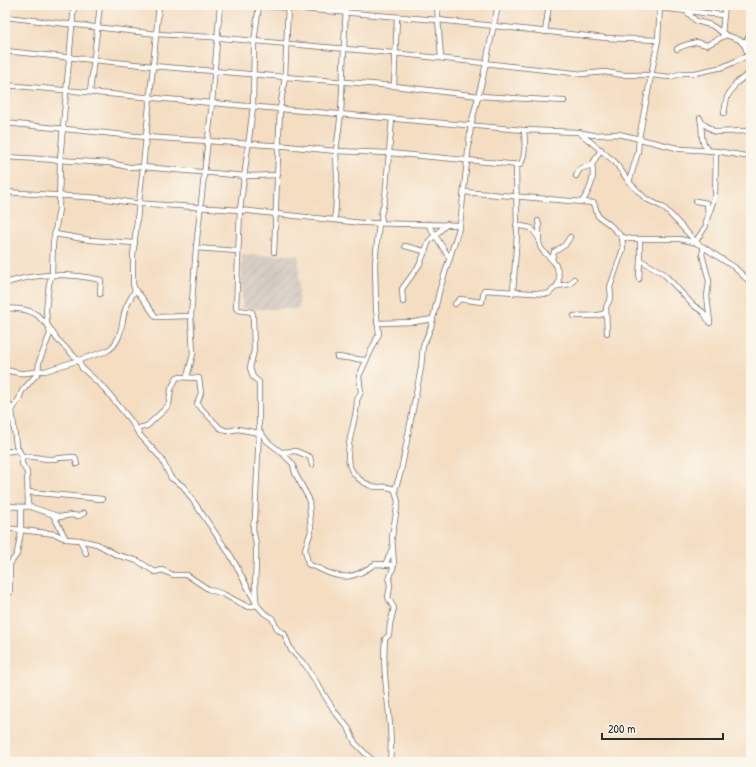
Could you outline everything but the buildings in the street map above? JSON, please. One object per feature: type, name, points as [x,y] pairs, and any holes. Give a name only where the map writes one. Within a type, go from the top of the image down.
[{"type":"street","points":[[5,426],[10,419],[12,410],[22,391],[40,371],[50,334],[47,324],[48,291],[52,274],[52,244],[59,209],[58,195],[60,160],[74,5]]},
{"type":"street","points":[[90,92],[96,28],[100,5]]},
{"type":"street","points":[[5,370],[16,374],[40,371],[100,354],[111,349],[120,336],[125,310],[134,290],[133,284],[138,203],[160,5]]},
{"type":"street","points":[[188,377],[193,354],[191,316],[196,248],[212,103],[220,5]]},
{"type":"street","points":[[253,5],[345,11],[398,18],[438,20],[606,38],[658,40]]},
{"type":"street","points":[[257,605],[254,591],[256,546],[252,527],[255,520],[259,431],[259,382],[253,377],[250,368],[254,350],[253,313],[238,310],[236,308],[240,210],[246,176],[253,107],[254,42],[259,5]]},
{"type":"street","points":[[335,220],[336,151],[341,113],[346,5]]},
{"type":"street","points":[[437,5],[442,58]]},
{"type":"street","points":[[390,762],[392,728],[383,667],[385,639],[389,636],[390,624],[394,611],[394,607],[389,603],[388,598],[394,565],[392,537],[398,502],[395,490],[399,481],[423,346],[433,319],[439,292],[460,224],[471,125],[479,96],[498,5]]},
{"type":"street","points":[[545,32],[549,5]]},
{"type":"street","points":[[650,5],[723,15]]},
{"type":"street","points":[[676,5],[683,9],[696,21],[712,25],[724,34],[751,44]]},
{"type":"street","points":[[724,34],[723,15],[725,5]]},
{"type":"street","points":[[274,252],[280,109],[285,77],[288,7]]},
{"type":"street","points":[[629,182],[638,152],[639,138],[658,40],[659,7]]},
{"type":"street","points":[[717,15],[723,23]]},
{"type":"street","points":[[5,17],[157,34],[486,62],[583,74],[604,72],[623,75],[651,75],[670,78],[684,73],[695,73],[723,67],[747,56]]},
{"type":"street","points":[[394,86],[398,18]]},
{"type":"street","points":[[751,33],[745,43],[747,56],[751,65]]},
{"type":"street","points":[[677,49],[684,44],[691,45],[696,42],[707,45],[724,34]]},
{"type":"street","points":[[5,51],[70,56],[153,66],[342,81],[479,96],[564,101]]},
{"type":"street","points":[[724,113],[727,96],[736,83],[751,72]]},
{"type":"street","points":[[5,85],[253,107],[341,113],[510,129],[578,132],[593,135],[619,134],[681,149],[703,149],[751,157]]},
{"type":"street","points":[[392,119],[375,263],[377,323],[379,335],[365,360],[359,376],[361,392],[357,400],[357,407],[348,442],[348,464],[354,476],[368,485],[378,487],[389,486],[395,490]]},
{"type":"street","points":[[703,149],[701,140],[701,120],[715,132],[748,131]]},
{"type":"street","points":[[5,123],[145,137],[279,145],[336,151],[389,153],[520,165],[522,162],[525,140],[524,130]]},
{"type":"street","points":[[510,129],[521,133],[525,140]]},
{"type":"street","points":[[578,132],[601,149],[615,162],[629,182],[646,199],[663,207],[697,242],[734,267],[751,283]]},
{"type":"street","points":[[576,176],[580,169],[592,165],[601,149]]},
{"type":"street","points":[[697,242],[705,229],[715,196],[716,152]]},
{"type":"street","points":[[5,157],[110,163],[129,167],[246,176],[278,175]]},
{"type":"street","points":[[513,293],[516,256],[516,164]]},
{"type":"street","points":[[582,202],[589,191],[594,173],[592,165]]},
{"type":"street","points":[[5,192],[100,198],[138,203],[240,210],[335,220],[380,223],[460,224]]},
{"type":"street","points":[[464,192],[595,204],[598,216],[609,224],[622,238],[623,249],[610,287],[611,297],[606,307],[607,333]]},
{"type":"street","points":[[696,201],[707,203],[708,216]]},
{"type":"street","points":[[538,221],[540,226],[540,247],[552,259],[559,273],[557,286]]},
{"type":"street","points":[[428,224],[450,259]]},
{"type":"street","points":[[403,302],[402,289],[420,264],[424,251],[429,242],[447,224]]},
{"type":"street","points":[[516,226],[531,228],[539,238]]},
{"type":"street","points":[[55,234],[90,240],[135,243]]},
{"type":"street","points":[[552,259],[554,252],[566,245],[570,237]]},
{"type":"street","points":[[622,238],[680,239],[697,242]]},
{"type":"street","points":[[639,279],[640,239]]},
{"type":"street","points":[[405,246],[424,251]]},
{"type":"street","points":[[196,248],[238,252]]},
{"type":"street","points":[[640,260],[663,273],[694,305],[703,312],[710,323],[707,296],[709,281],[702,254],[704,248]]},
{"type":"street","points":[[5,284],[31,276],[52,274],[101,280],[100,294]]},
{"type":"street","points":[[455,304],[460,299],[482,302],[482,291],[484,290],[548,294],[557,286],[572,283],[574,279]]},
{"type":"street","points":[[134,290],[140,295],[156,316],[191,316]]},
{"type":"street","points":[[5,308],[27,309],[39,316],[42,321],[47,324]]},
{"type":"street","points":[[574,316],[586,314],[598,316],[606,312]]},
{"type":"street","points":[[377,323],[414,322],[433,319]]},
{"type":"street","points":[[49,329],[63,346],[78,360],[82,368],[105,390],[137,431],[161,458],[172,478],[184,486],[237,564],[257,605],[264,613],[272,618],[278,630],[284,633],[291,650],[306,666],[335,712],[349,729],[355,743],[374,762]]},
{"type":"street","points":[[338,357],[365,360]]},
{"type":"street","points":[[137,431],[140,427],[147,426],[166,409],[169,404],[171,389],[177,377],[200,378],[201,393],[197,404],[220,428],[227,431],[238,429],[259,431],[267,441],[293,464],[295,473],[309,499],[310,531],[304,549],[308,564],[337,576],[345,577],[370,570],[375,564],[394,565]]},
{"type":"street","points":[[5,397],[12,410],[18,450],[22,456],[22,464],[28,477],[28,506]]},
{"type":"street","points":[[5,452],[18,450]]},
{"type":"street","points":[[281,452],[299,452],[310,458],[312,465]]},
{"type":"street","points":[[22,456],[27,455],[52,459],[58,457],[75,457],[77,464]]},
{"type":"street","points":[[29,492],[102,499]]},
{"type":"street","points":[[5,506],[28,506],[53,515],[79,516],[84,514]]},
{"type":"street","points":[[10,592],[10,564],[18,549],[21,529],[21,507]]},
{"type":"street","points":[[53,515],[66,539]]},
{"type":"street","points":[[5,528],[60,535],[66,539],[80,540],[97,544],[116,555],[138,561],[154,571],[162,570],[173,575],[185,574],[208,589],[223,594],[248,607],[257,605]]},
{"type":"street","points":[[80,540],[86,553]]},
{"type":"street","points":[[385,565],[392,550]]},
{"type":"street","points":[[385,565],[392,570]]},
{"type":"shaded area","points":[[242,255],[299,255],[299,309],[242,309]]}]
